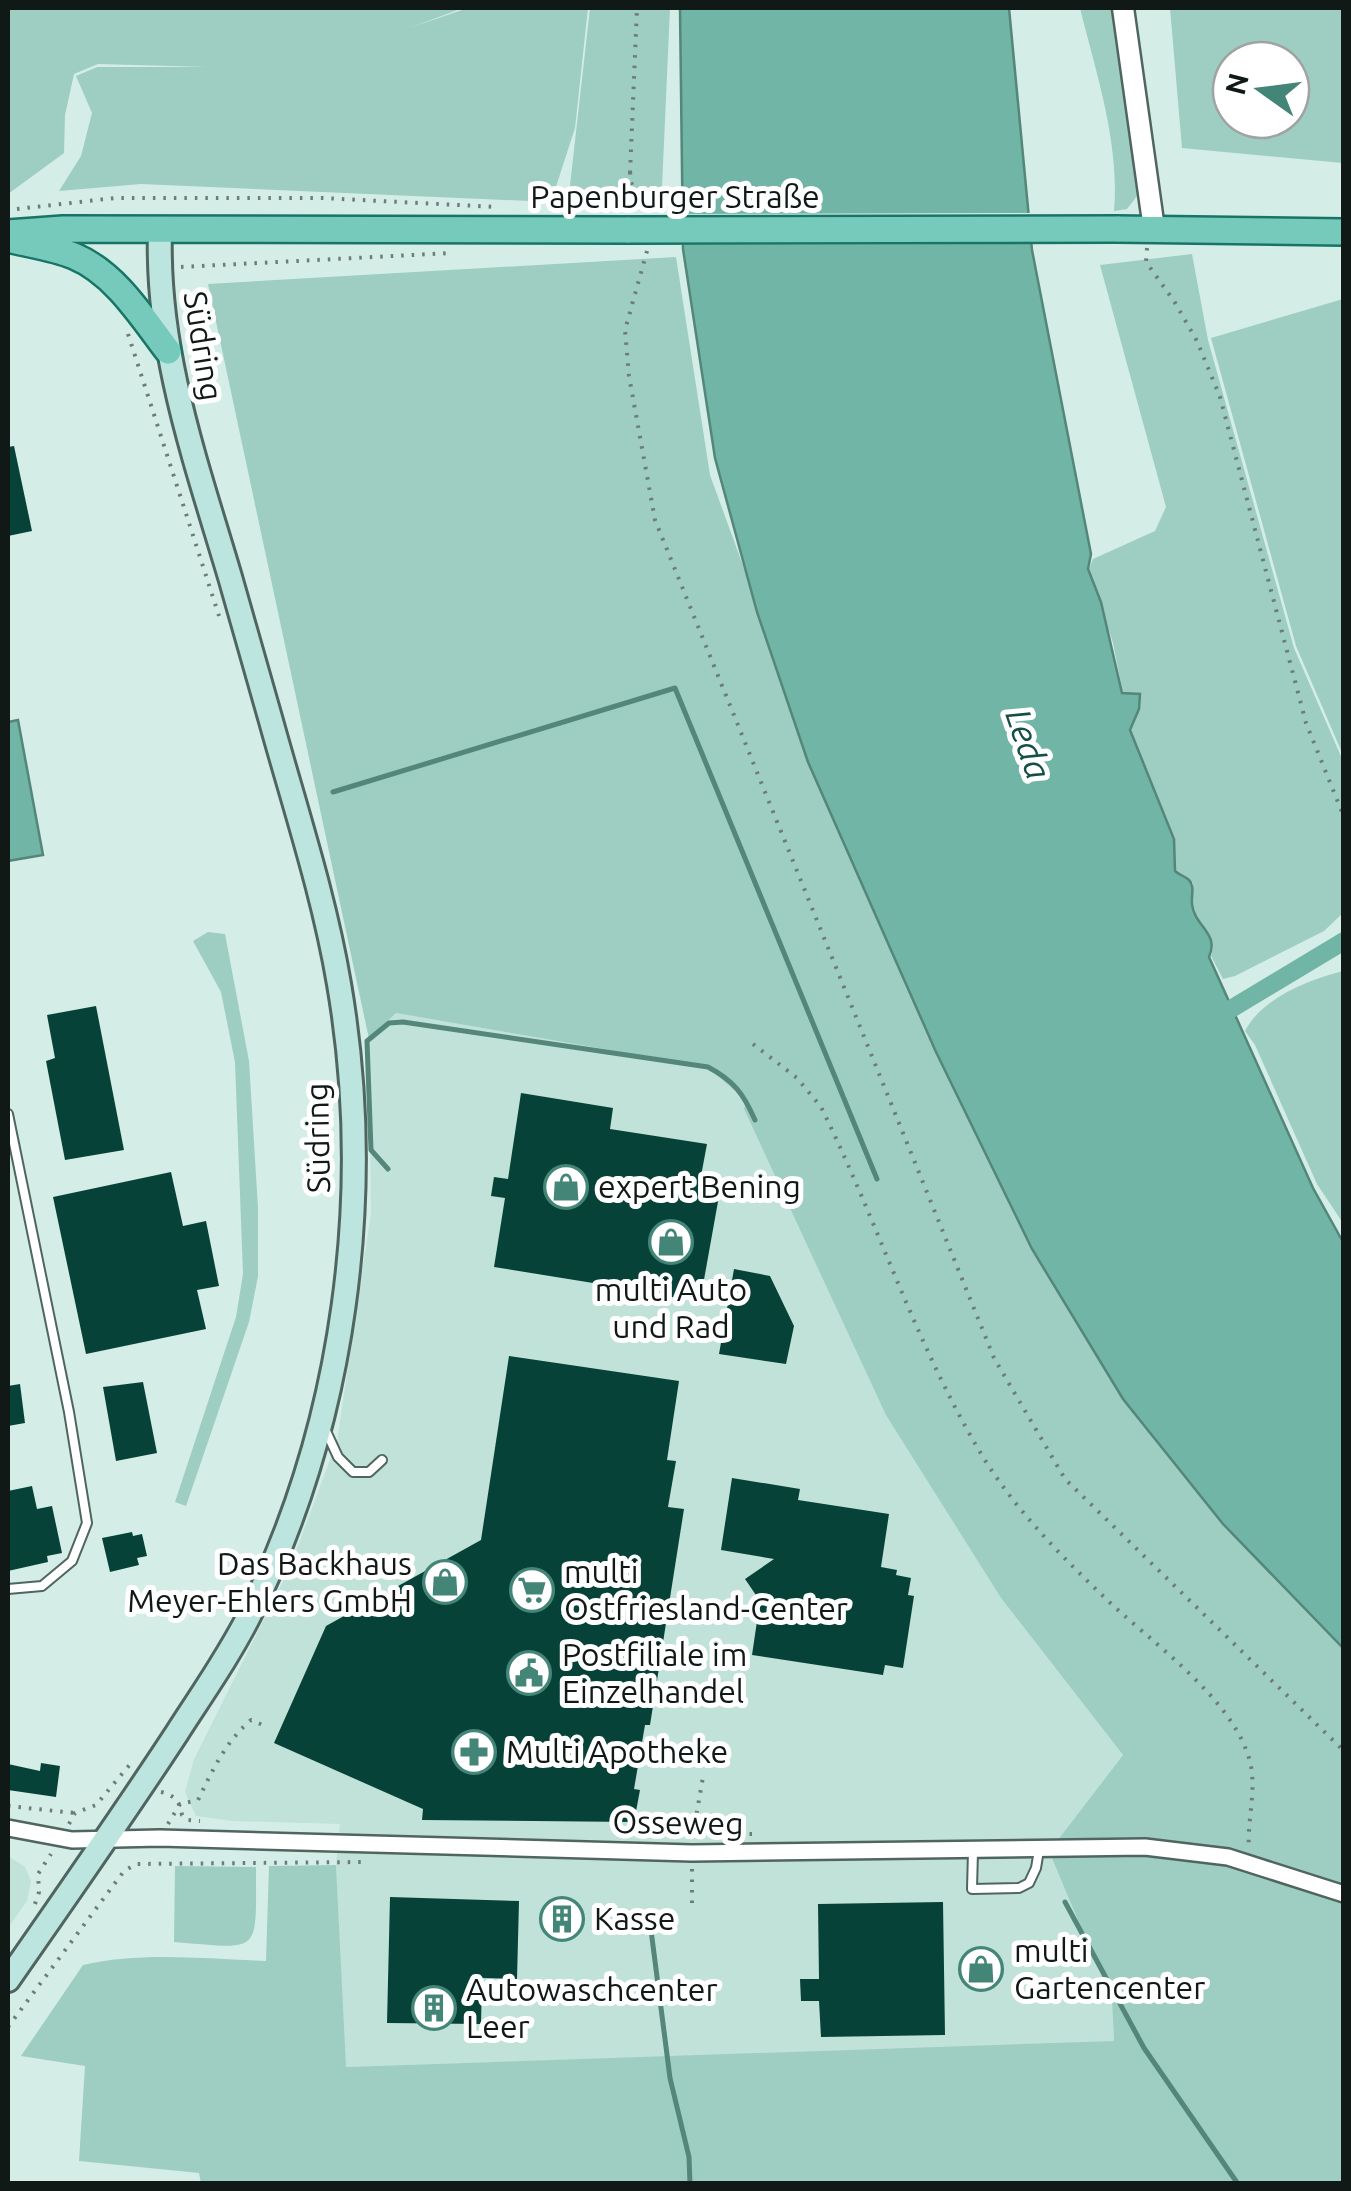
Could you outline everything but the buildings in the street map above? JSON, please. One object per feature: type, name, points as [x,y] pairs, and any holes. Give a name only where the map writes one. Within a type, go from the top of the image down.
[{"type":"main road","name":"Papenburger Straße","points":[[8,236],[64,229],[160,231],[628,218],[1117,229],[1151,237],[1344,232]]},
{"type":"main road","name":"Südring","points":[[8,1980],[106,1840],[213,1678],[249,1616],[300,1492],[321,1418],[336,1348],[352,1211],[354,1136],[339,985],[304,838],[185,431],[168,351],[160,282],[160,231]]},
{"type":"main road","points":[[8,236],[74,256],[97,269],[140,314],[168,351]]},
{"type":"street","points":[[1123,8],[1151,237]]},
{"type":"street","name":"Osseweg","points":[[8,1828],[60,1839],[160,1838],[692,1853],[1145,1847],[1228,1857],[1344,1894]]},
{"type":"lane","points":[[8,1114],[87,1523],[72,1561],[42,1586],[8,1589]]},
{"type":"lane","points":[[321,1418],[338,1458],[353,1472],[369,1472],[382,1460]]},
{"type":"lane","points":[[973,1851],[972,1890],[1006,1889],[1029,1883],[1038,1850]]},
{"type":"path","points":[[628,218],[637,8]]},
{"type":"path","points":[[630,172],[632,186],[648,210]]},
{"type":"path","points":[[8,210],[115,198],[419,201],[512,209]]},
{"type":"path","points":[[1151,237],[1146,262],[1197,341],[1220,397],[1306,723],[1344,817]]},
{"type":"path","points":[[648,250],[625,330],[629,376],[655,520],[994,1358],[1065,1479],[1344,1751]]},
{"type":"path","points":[[198,268],[458,252]]},
{"type":"path","points":[[127,332],[221,623]]},
{"type":"path","points":[[753,1044],[797,1078],[821,1107],[946,1389],[1005,1491],[1043,1537],[1199,1685],[1235,1726],[1251,1765],[1250,1864]]},
{"type":"path","points":[[180,1804],[198,1800],[240,1729],[251,1720],[263,1725]]},
{"type":"path","points":[[8,1806],[75,1814],[96,1805],[140,1751]]},
{"type":"path","points":[[32,1912],[39,1892],[38,1874],[75,1814]]},
{"type":"path","points":[[8,2028],[124,1871],[145,1864]]},
{"type":"shaded area","points":[[8,8],[463,8],[412,27],[468,8],[588,8],[575,128],[551,202],[141,184],[59,191],[81,156],[92,113],[76,76],[97,67],[207,67],[98,64],[74,74],[65,115],[64,153],[8,194]]},
{"type":"shaded area","points":[[590,8],[670,8],[661,210],[568,203]]},
{"type":"shaded area","points":[[1080,8],[1114,8],[1137,196],[1127,209],[1114,211],[1110,134]]},
{"type":"shaded area","points":[[1170,8],[1343,8],[1343,163],[1182,148]]},
{"type":"shaded area","points":[[1192,254],[1208,340],[1294,648],[1343,761],[1343,913],[1324,931],[1223,979],[1211,956],[1211,937],[1193,910],[1193,883],[1175,871],[1175,838],[1131,730],[1140,694],[1123,693],[1113,643],[1089,569],[1093,559],[1155,531],[1166,507],[1100,265]]},
{"type":"shaded area","points":[[676,257],[710,475],[796,711],[1343,1640],[1343,2183],[201,2183],[199,2173],[79,2161],[85,2066],[21,2056],[83,1965],[151,1957],[266,1961],[269,1866],[336,1865],[346,2067],[1114,2041],[1112,2001],[1051,1856],[1054,1845],[1123,1755],[1001,1598],[886,1415],[744,1109],[746,1101],[708,1067],[396,1013],[369,1039],[208,284]]},
{"type":"shaded area","points":[[1344,299],[1343,755],[1296,646],[1211,338]]},
{"type":"shaded area","points":[[208,932],[225,934],[249,1061],[258,1276],[249,1322],[186,1506],[175,1502],[236,1317],[243,1274],[235,1062],[221,992],[193,941]]},
{"type":"shaded area","points":[[1343,971],[1343,1223],[1317,1184],[1255,1045],[1245,1031],[1274,1000],[1301,985]]},
{"type":"shaded area","points":[[396,1013],[708,1067],[746,1101],[744,1109],[887,1415],[1001,1598],[1123,1755],[1054,1845],[1051,1856],[1112,2001],[1114,2042],[345,2067],[336,1865],[340,1824],[196,1816],[185,1792],[194,1759],[290,1567],[337,1441],[371,1213],[369,1039]]},
{"type":"shaded area","points":[[8,1856],[25,1867],[31,1881],[27,1901],[8,1928]]},
{"type":"shaded area","points":[[175,1866],[256,1867],[256,1917],[248,1940],[224,1946],[174,1942]]},
{"type":"water","name":"Leda","points":[[680,8],[1009,8],[1032,250],[1091,554],[1088,569],[1101,602],[1122,693],[1140,694],[1139,709],[1130,730],[1174,839],[1175,871],[1192,885],[1194,912],[1211,942],[1209,957],[1313,1188],[1343,1242],[1343,1648],[1223,1524],[1123,1399],[1032,1249],[936,1052],[808,762],[757,612],[715,458],[683,249]]},
{"type":"water","points":[[18,720],[43,855],[8,861],[8,722]]},
{"type":"pier","points":[[1034,213],[1037,244],[678,245],[678,214]]},
{"type":"waterway","points":[[333,792],[675,688],[877,1179]]},
{"type":"waterway","points":[[1211,1021],[1344,941]]},
{"type":"waterway","points":[[388,1169],[371,1150],[367,1041],[389,1023],[708,1067],[737,1089],[755,1120]]},
{"type":"waterway","points":[[1065,1902],[1144,2048],[1238,2184]]},
{"type":"waterway","points":[[651,1930],[670,2078],[689,2157],[690,2184]]},
{"type":"place","name":"expert Bening","points":[[566,1187]]},
{"type":"place","name":"multi Auto und Rad","points":[[671,1242]]},
{"type":"place","name":"Das Backhaus Meyer-Ehlers GmbH","points":[[445,1582]]},
{"type":"place","name":"multi Ostfriesland-Center","points":[[532,1590]]},
{"type":"place","name":"Postfiliale im Einzelhandel","points":[[529,1673]]},
{"type":"place","name":"Multi Apotheke","points":[[474,1752]]},
{"type":"place","name":"Kasse","points":[[562,1919]]},
{"type":"place","name":"multi Gartencenter","points":[[981,1969]]},
{"type":"place","name":"Autowaschcenter Leer","points":[[434,2008]]}]
